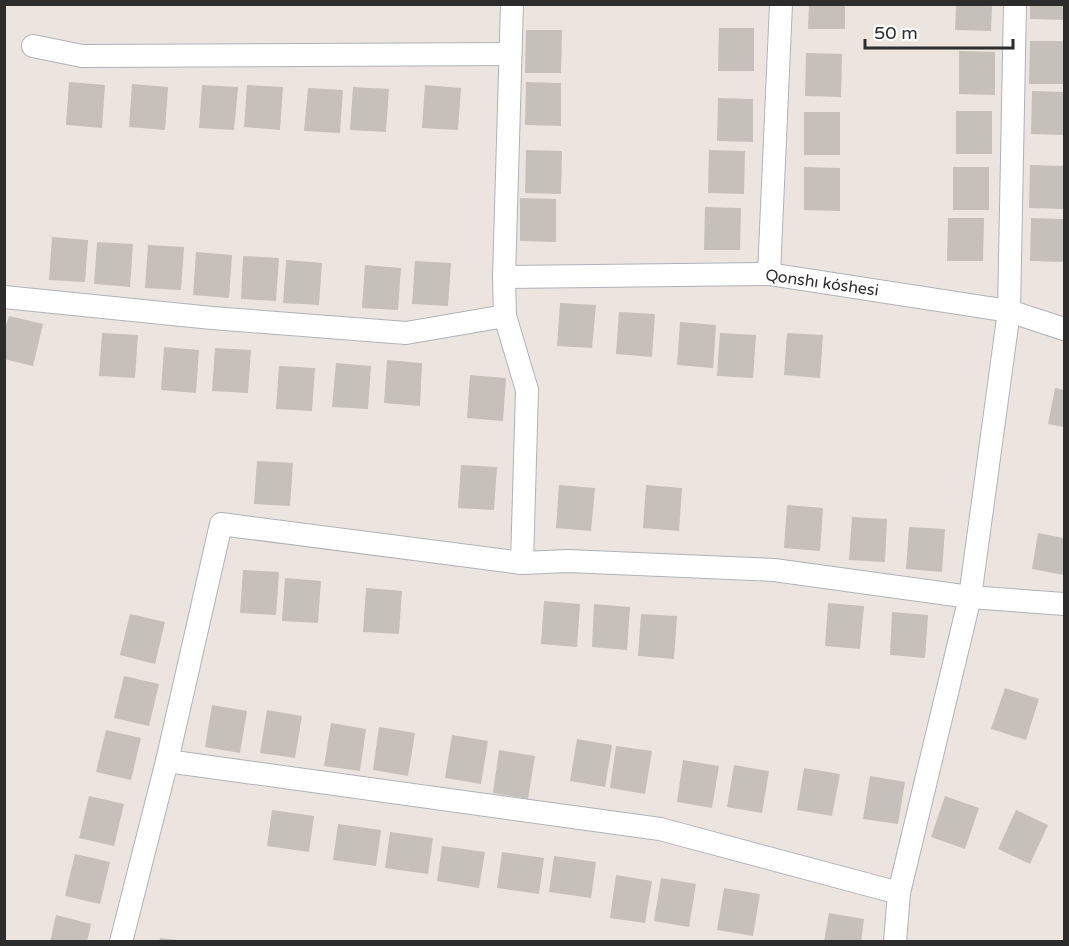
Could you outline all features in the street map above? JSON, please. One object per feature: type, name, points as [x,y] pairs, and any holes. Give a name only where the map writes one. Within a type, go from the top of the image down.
[{"type":"street","points":[[512,4],[504,277],[505,316],[527,390],[522,563]]},
{"type":"street","points":[[769,274],[781,4]]},
{"type":"street","points":[[895,942],[899,893],[970,597],[1009,311],[1015,4]]},
{"type":"street","points":[[33,46],[82,56],[510,54]]},
{"type":"street","name":"Qonshı kóshesi","points":[[504,277],[769,274],[1009,311],[1065,329]]},
{"type":"street","points":[[4,297],[212,318],[406,333],[505,316]]},
{"type":"street","points":[[121,942],[167,761],[221,524],[522,563],[568,561],[774,570],[970,597],[1065,604]]},
{"type":"street","points":[[167,761],[660,829],[899,893]]},
{"type":"building","points":[[809,4],[845,4],[845,29],[808,29]]},
{"type":"building","points":[[956,4],[992,4],[991,31],[955,30]]},
{"type":"building","points":[[1030,4],[1064,4],[1064,20],[1030,19]]},
{"type":"building","points":[[719,28],[754,28],[754,71],[718,71]]},
{"type":"building","points":[[526,30],[562,30],[561,73],[525,73]]},
{"type":"building","points":[[1030,41],[1064,41],[1064,84],[1029,84]]},
{"type":"building","points":[[959,51],[995,52],[995,95],[959,94]]},
{"type":"building","points":[[806,53],[842,54],[841,97],[805,96]]},
{"type":"building","points":[[69,82],[105,85],[102,128],[66,125]]},
{"type":"building","points":[[526,82],[561,83],[561,126],[525,125]]},
{"type":"building","points":[[132,84],[168,87],[165,130],[129,127]]},
{"type":"building","points":[[202,85],[238,87],[234,130],[199,128]]},
{"type":"building","points":[[247,85],[283,87],[280,130],[244,127]]},
{"type":"building","points":[[425,85],[461,88],[458,130],[422,128]]},
{"type":"building","points":[[353,87],[389,89],[386,132],[350,130]]},
{"type":"building","points":[[308,88],[343,90],[340,133],[304,131]]},
{"type":"building","points":[[1032,91],[1064,92],[1064,135],[1031,134]]},
{"type":"building","points":[[718,98],[753,99],[753,142],[717,141]]},
{"type":"building","points":[[956,111],[992,111],[992,154],[956,154]]},
{"type":"building","points":[[804,112],[840,112],[840,155],[804,155]]},
{"type":"building","points":[[526,150],[562,151],[561,194],[525,193]]},
{"type":"building","points":[[709,150],[745,151],[744,194],[708,193]]},
{"type":"building","points":[[1030,165],[1064,166],[1064,209],[1029,208]]},
{"type":"building","points":[[804,167],[840,168],[840,211],[804,210]]},
{"type":"building","points":[[953,167],[989,167],[989,210],[953,210]]},
{"type":"building","points":[[520,198],[556,199],[556,242],[520,241]]},
{"type":"building","points":[[705,207],[741,208],[740,250],[704,250]]},
{"type":"building","points":[[948,218],[984,218],[983,261],[947,261]]},
{"type":"building","points":[[1031,218],[1064,219],[1064,262],[1030,261]]},
{"type":"building","points":[[52,237],[88,240],[85,282],[49,280]]},
{"type":"building","points":[[97,242],[133,244],[130,287],[94,284]]},
{"type":"building","points":[[148,245],[184,247],[181,290],[145,288]]},
{"type":"building","points":[[196,252],[232,255],[229,298],[193,295]]},
{"type":"building","points":[[243,256],[279,258],[276,301],[241,299]]},
{"type":"building","points":[[286,260],[322,263],[319,305],[283,303]]},
{"type":"building","points":[[415,261],[451,263],[448,306],[412,304]]},
{"type":"building","points":[[365,265],[401,268],[398,310],[362,308]]},
{"type":"building","points":[[560,303],[596,305],[592,348],[557,346]]},
{"type":"building","points":[[619,312],[655,314],[652,357],[616,354]]},
{"type":"building","points":[[9,316],[43,324],[33,366],[4,359],[4,333]]},
{"type":"building","points":[[680,322],[716,325],[713,368],[677,365]]},
{"type":"building","points":[[102,333],[138,335],[135,378],[99,376]]},
{"type":"building","points":[[720,333],[756,335],[753,378],[717,376]]},
{"type":"building","points":[[787,333],[823,335],[820,378],[784,375]]},
{"type":"building","points":[[164,347],[199,350],[196,393],[161,390]]},
{"type":"building","points":[[215,348],[251,350],[248,393],[212,391]]},
{"type":"building","points":[[387,360],[422,363],[420,406],[384,403]]},
{"type":"building","points":[[336,363],[371,366],[368,409],[332,407]]},
{"type":"building","points":[[279,366],[315,368],[312,411],[276,409]]},
{"type":"building","points":[[470,375],[506,378],[503,421],[467,418]]},
{"type":"building","points":[[1055,388],[1064,390],[1064,427],[1048,424]]},
{"type":"building","points":[[257,461],[293,463],[290,506],[254,504]]},
{"type":"building","points":[[461,465],[497,467],[494,510],[458,508]]},
{"type":"building","points":[[559,485],[595,488],[591,531],[556,528]]},
{"type":"building","points":[[646,485],[682,488],[679,531],[643,528]]},
{"type":"building","points":[[787,505],[823,508],[820,551],[784,548]]},
{"type":"building","points":[[852,517],[887,519],[885,562],[849,560]]},
{"type":"building","points":[[909,527],[945,529],[942,572],[906,569]]},
{"type":"building","points":[[1038,533],[1064,538],[1064,575],[1032,569]]},
{"type":"building","points":[[243,570],[279,572],[276,615],[240,613]]},
{"type":"building","points":[[285,578],[321,581],[318,623],[282,621]]},
{"type":"building","points":[[366,588],[402,591],[399,634],[363,632]]},
{"type":"building","points":[[544,601],[580,604],[577,647],[541,644]]},
{"type":"building","points":[[828,603],[864,606],[860,649],[825,646]]},
{"type":"building","points":[[594,604],[630,607],[627,650],[592,647]]},
{"type":"building","points":[[892,612],[928,615],[925,658],[890,655]]},
{"type":"building","points":[[130,614],[165,622],[155,664],[120,655]]},
{"type":"building","points":[[641,614],[677,616],[674,659],[638,656]]},
{"type":"building","points":[[124,676],[159,684],[149,726],[114,718]]},
{"type":"building","points":[[1005,688],[1039,699],[1026,740],[991,729]]},
{"type":"building","points":[[212,705],[247,711],[240,753],[205,747]]},
{"type":"building","points":[[267,710],[302,716],[295,758],[260,753]]},
{"type":"building","points":[[331,723],[366,729],[360,771],[324,766]]},
{"type":"building","points":[[379,727],[415,733],[408,776],[373,770]]},
{"type":"building","points":[[106,730],[141,738],[131,780],[96,772]]},
{"type":"building","points":[[452,735],[488,741],[481,784],[445,778]]},
{"type":"building","points":[[577,739],[612,745],[605,787],[570,781]]},
{"type":"building","points":[[616,746],[652,751],[645,794],[610,788]]},
{"type":"building","points":[[499,750],[535,756],[528,799],[493,793]]},
{"type":"building","points":[[683,760],[719,766],[712,808],[677,802]]},
{"type":"building","points":[[734,765],[769,771],[762,813],[727,807]]},
{"type":"building","points":[[804,768],[840,774],[832,816],[797,810]]},
{"type":"building","points":[[870,776],[905,782],[898,824],[863,819]]},
{"type":"building","points":[[89,796],[124,804],[114,846],[79,838]]},
{"type":"building","points":[[945,796],[979,808],[965,849],[931,837]]},
{"type":"building","points":[[272,810],[314,816],[309,852],[267,846]]},
{"type":"building","points":[[1016,810],[1048,825],[1030,864],[998,849]]},
{"type":"building","points":[[338,824],[381,830],[376,866],[333,860]]},
{"type":"building","points":[[390,832],[433,838],[428,874],[385,868]]},
{"type":"building","points":[[442,846],[485,852],[479,888],[437,881]]},
{"type":"building","points":[[502,852],[544,858],[539,894],[497,888]]},
{"type":"building","points":[[75,854],[110,862],[100,904],[65,896]]},
{"type":"building","points":[[554,856],[596,862],[591,898],[549,892]]},
{"type":"building","points":[[616,875],[652,881],[645,923],[610,918]]},
{"type":"building","points":[[661,878],[696,884],[689,927],[654,921]]},
{"type":"building","points":[[724,888],[760,894],[753,936],[717,930]]},
{"type":"building","points":[[829,913],[864,919],[861,942],[824,942]]},
{"type":"building","points":[[56,915],[91,924],[87,942],[50,942]]},
{"type":"building","points":[[160,938],[178,940],[178,942],[159,942]]}]
